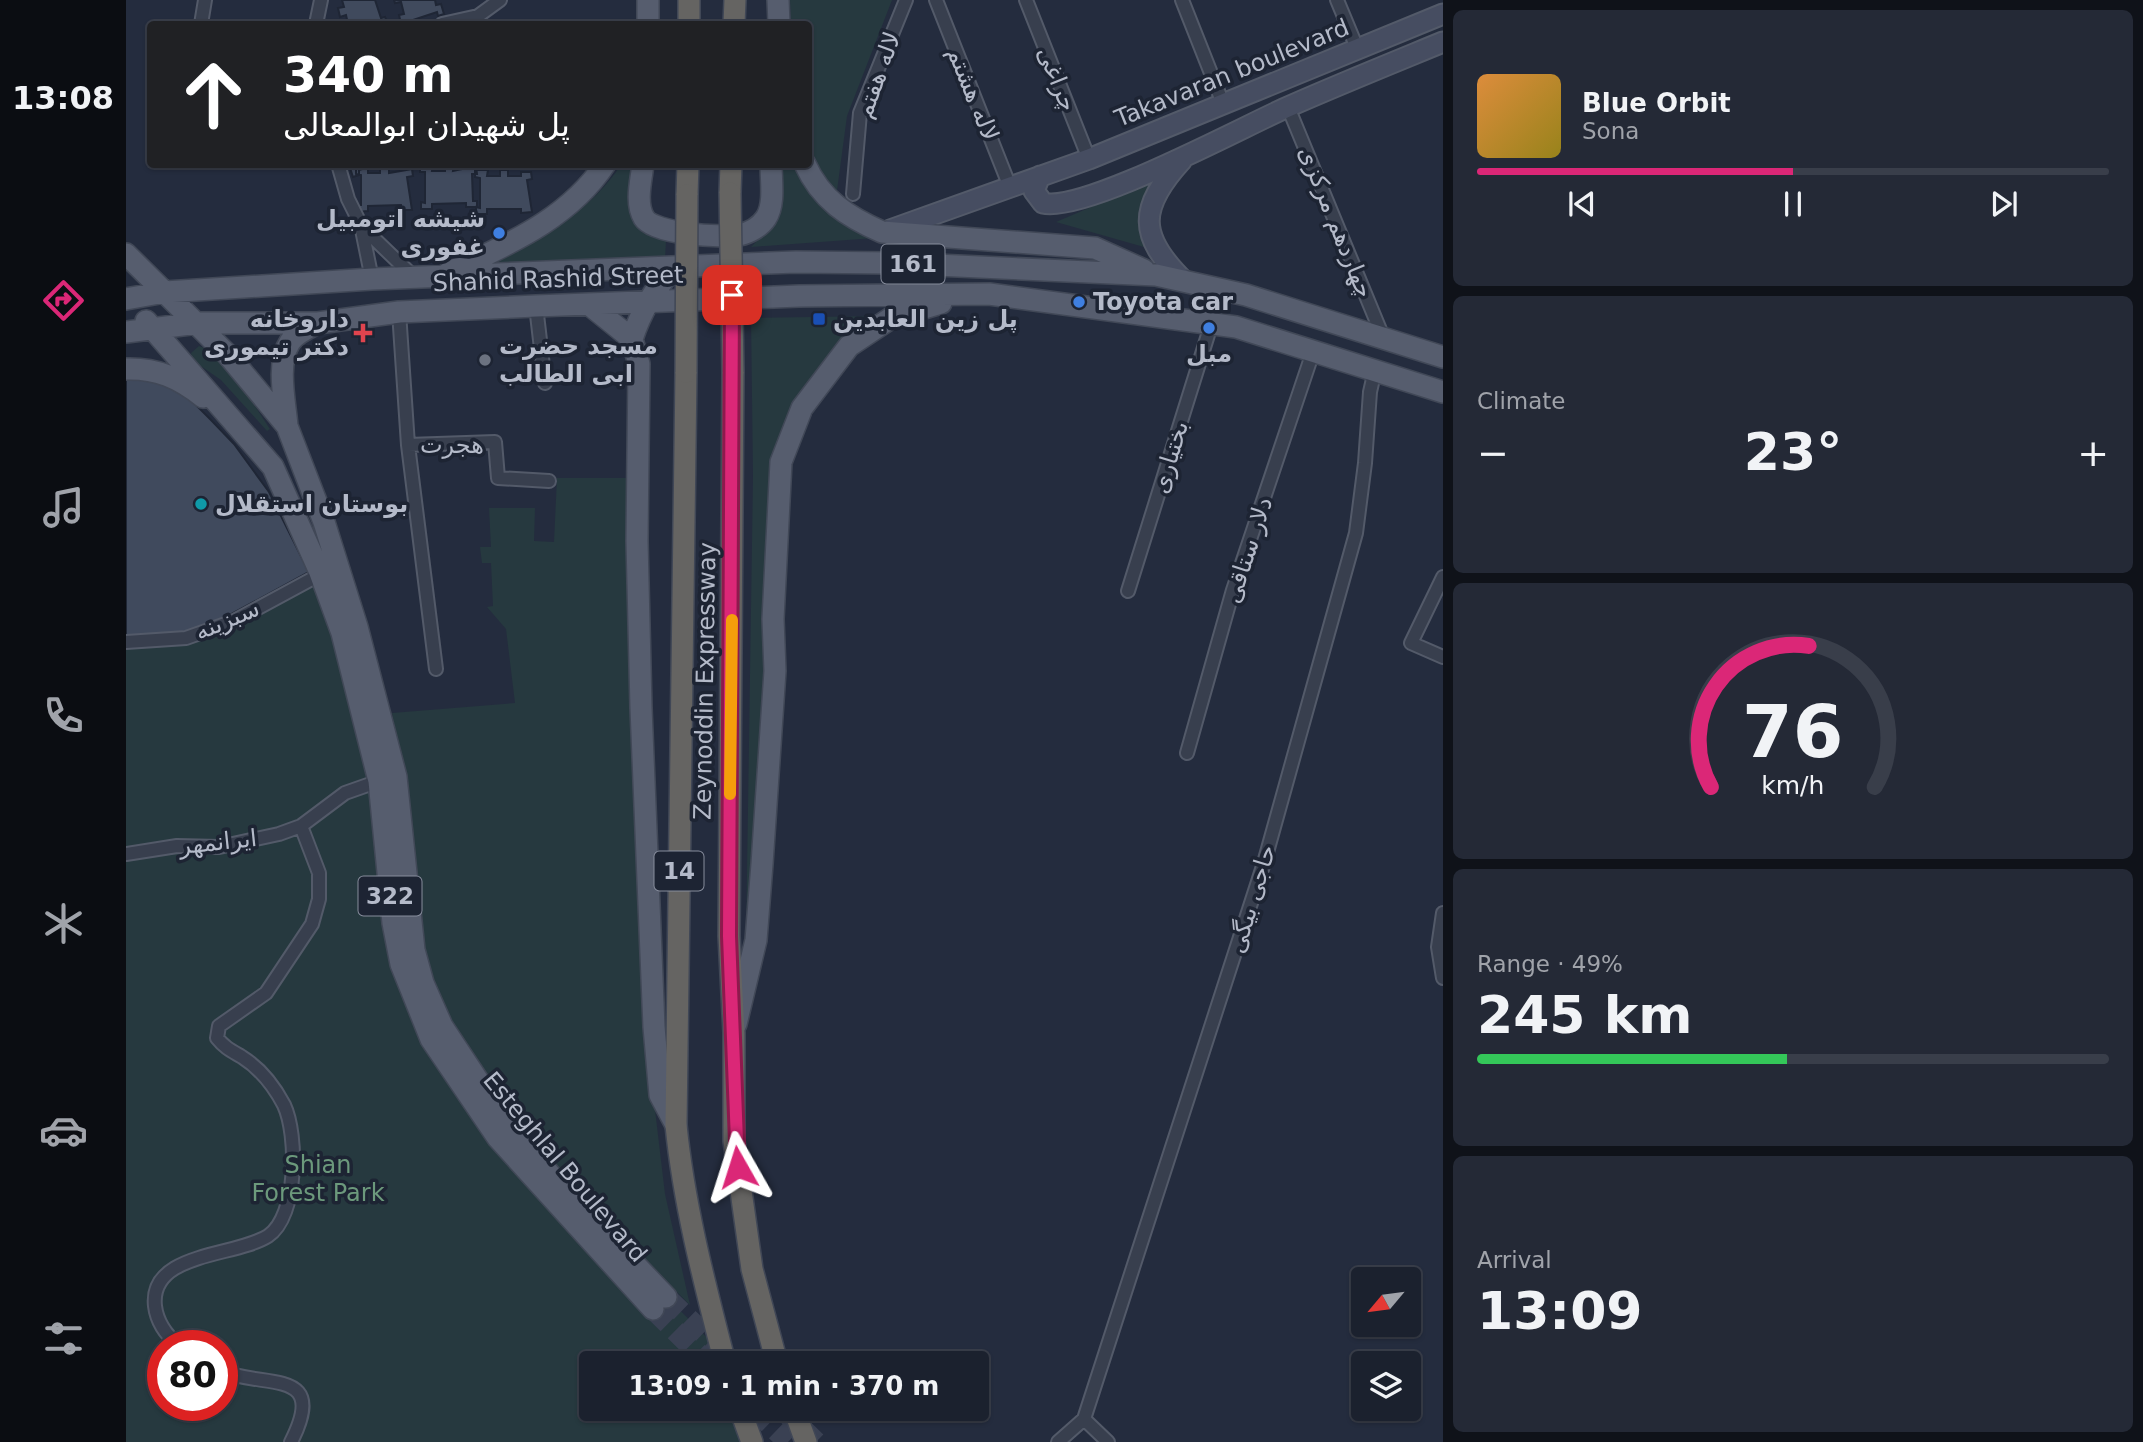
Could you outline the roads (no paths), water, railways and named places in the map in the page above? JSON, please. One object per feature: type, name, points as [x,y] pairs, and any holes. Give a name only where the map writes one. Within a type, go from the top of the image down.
[{"type":"highway","points":[[689,0],[689,21]]},
{"type":"highway","points":[[734,0],[734,21]]},
{"type":"highway","name":"Zeynoddin Expressway","points":[[688,168],[676,1125],[679,1158],[705,1285],[722,1351]]},
{"type":"highway","name":"Zeynoddin Expressway","points":[[730,168],[733,372],[729,936],[734,1033],[734,1141],[752,1269],[774,1351]]},
{"type":"highway","points":[[744,1421],[752,1442]]},
{"type":"highway","points":[[798,1421],[806,1442]]},
{"type":"main road","points":[[648,0],[648,21]]},
{"type":"main road","points":[[778,0],[779,21]]},
{"type":"main road","name":"Takavaran boulevard","points":[[882,232],[916,223],[1089,159],[1224,106],[1443,14]]},
{"type":"main road","points":[[1040,176],[1034,191],[1037,198],[1051,205],[1098,192],[1185,157],[1288,107],[1442,47]]},
{"type":"main road","points":[[1184,281],[1153,245],[1149,219],[1166,177],[1185,157]]},
{"type":"main road","points":[[443,276],[547,222],[563,211],[601,168]]},
{"type":"main road","points":[[643,168],[640,198],[645,220],[655,227],[704,236],[739,235],[758,227],[767,216],[771,202],[771,168]]},
{"type":"main road","points":[[807,168],[815,184],[832,204],[852,219],[882,232],[1096,248],[1156,275]]},
{"type":"main road","points":[[126,254],[198,323],[287,426]]},
{"type":"main road","name":"Shahid Rashid Street","points":[[126,300],[165,292],[372,279],[796,262],[891,263],[1156,275],[1246,295],[1443,357]]},
{"type":"main road","points":[[632,338],[658,284],[674,268]]},
{"type":"main road","points":[[734,1033],[756,940],[775,671],[778,484],[791,432],[815,387],[858,339],[891,318],[916,308],[989,294]]},
{"type":"main road","name":"Shahid Rashid Street","points":[[126,332],[198,323],[318,323],[399,312],[799,296],[989,294],[1212,323],[1314,349],[1443,392]]},
{"type":"main road","name":"Esteghlal Boulevard","points":[[126,300],[241,426],[273,467],[321,574],[342,634],[379,781],[398,950],[411,996],[431,1039],[498,1138],[660,1303],[500,1114],[442,1026],[423,983],[409,920],[396,777],[357,626],[324,522],[287,426]]},
{"type":"main road","points":[[591,306],[632,338],[639,365],[640,680],[654,1027],[660,1095],[676,1125]]},
{"type":"main road","points":[[287,426],[283,384],[286,352],[290,341],[301,331],[318,323]]},
{"type":"main road","points":[[126,369],[152,371],[182,381],[241,426]]},
{"type":"street","points":[[202,21],[205,0]]},
{"type":"street","points":[[317,21],[321,0]]},
{"type":"street","points":[[456,21],[478,16],[500,0]]},
{"type":"street","name":"لاله هفتم","points":[[853,194],[860,113],[906,0]]},
{"type":"street","name":"لاله هشتم","points":[[936,0],[1010,187]]},
{"type":"street","name":"چراغی","points":[[1026,0],[1089,159]]},
{"type":"street","points":[[1182,0],[1224,106]]},
{"type":"street","points":[[1337,0],[1357,48]]},
{"type":"street","name":"چهاردهم مرکزی","points":[[1288,107],[1383,337]]},
{"type":"street","points":[[339,168],[348,199],[361,225],[372,279]]},
{"type":"street","points":[[361,225],[415,278]]},
{"type":"street","points":[[536,306],[545,383]]},
{"type":"street","points":[[399,312],[408,445],[436,669]]},
{"type":"street","name":"بختیاری","points":[[1128,591],[1212,323]]},
{"type":"street","name":"دلار ستاقی","points":[[1187,753],[1233,590],[1314,349]]},
{"type":"street","name":"حاجی بیگی","points":[[1084,1419],[1272,837],[1356,533],[1370,392],[1375,370]]},
{"type":"street","name":"هجرت","points":[[408,445],[495,442],[498,478],[549,481]]},
{"type":"street","name":"سبزینه","points":[[126,642],[187,638],[234,621],[321,574]]},
{"type":"street","points":[[1443,577],[1411,643],[1443,657]]},
{"type":"street","name":"ایرانمهر","points":[[126,855],[177,846],[219,847],[248,843],[301,826],[345,793],[379,781]]},
{"type":"street","points":[[164,1330],[156,1318],[154,1301],[160,1280],[170,1269],[188,1260],[219,1255],[268,1236],[278,1226],[290,1190],[295,1147],[292,1125],[285,1107],[260,1071],[225,1049],[217,1038],[219,1026],[266,993],[312,924],[319,899],[319,873],[301,826]]},
{"type":"street","points":[[1443,913],[1438,947],[1443,978]]},
{"type":"street","points":[[238,1376],[276,1380],[295,1387],[303,1398],[305,1408],[291,1442]]},
{"type":"street","points":[[1058,1442],[1084,1419],[1108,1442]]},
{"type":"tunnel","points":[[666,1297],[722,1351]]},
{"type":"tunnel","points":[[653,1309],[696,1351]]},
{"type":"tunnel","points":[[766,1421],[788,1442]]},
{"type":"tunnel","points":[[794,1421],[816,1442]]},
{"type":"place","name":"شیشه اتومبیل غفوری","points":[[499,233]]},
{"type":"place","name":"Toyota car","points":[[1079,302]]},
{"type":"place","name":"پل زین العابدین","points":[[819,319]]},
{"type":"place","name":"مبل","points":[[1209,328]]},
{"type":"place","name":"داروخانه دکتر تیموری","points":[[363,333]]},
{"type":"place","name":"مسجد حضرت ابی الطالب","points":[[485,360]]},
{"type":"place","name":"بوستان استقلال","points":[[201,504]]},
{"type":"park label","name":"Shian Forest Park","points":[[318,1179]]}]
